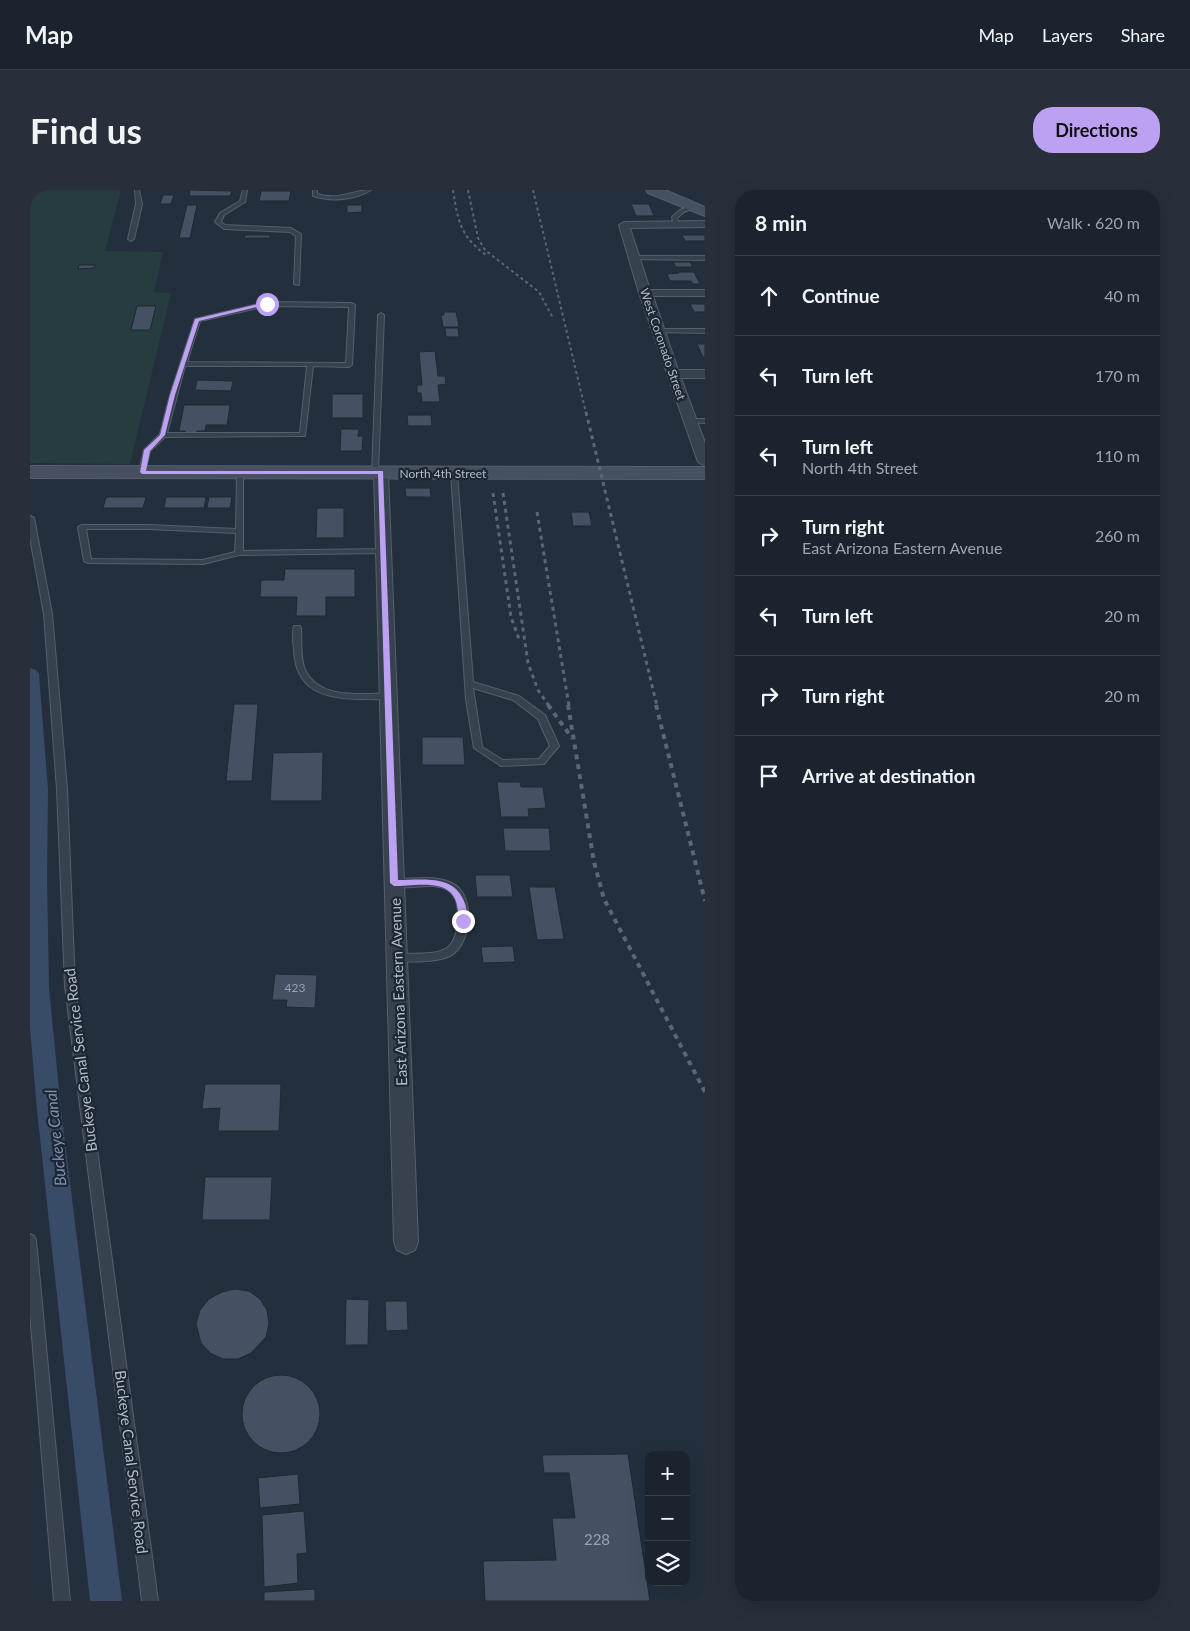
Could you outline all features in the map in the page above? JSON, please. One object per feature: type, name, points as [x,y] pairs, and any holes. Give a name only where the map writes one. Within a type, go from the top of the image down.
[{"type":"street","points":[[653,190],[699,210]]},
{"type":"street","points":[[676,225],[705,224]]},
{"type":"street","name":"West Coronado Street","points":[[676,225],[624,225],[633,258],[705,462]]},
{"type":"street","points":[[645,293],[705,293]]},
{"type":"street","points":[[673,374],[705,374]]},
{"type":"street","name":"North 4th Street","points":[[30,472],[705,473]]},
{"type":"street","name":"East Arizona Eastern Avenue","points":[[378,472],[384,551],[406,1242]]},
{"type":"lane","points":[[131,239],[139,204],[137,190]]},
{"type":"lane","points":[[246,190],[242,202],[222,214],[218,222],[224,227],[291,230],[299,235],[297,284]]},
{"type":"lane","points":[[314,190],[315,195],[321,198],[340,199],[358,195],[369,190]]},
{"type":"lane","points":[[676,225],[674,218],[676,214],[699,210]]},
{"type":"lane","points":[[633,258],[705,258]]},
{"type":"lane","points":[[142,472],[147,450],[163,435],[173,395],[197,320],[267,304],[352,305],[350,365],[184,364]]},
{"type":"lane","points":[[378,472],[381,315]]},
{"type":"lane","points":[[658,331],[705,331]]},
{"type":"lane","points":[[163,435],[303,435],[310,364]]},
{"type":"lane","points":[[690,421],[705,421]]},
{"type":"lane","points":[[239,553],[240,472]]},
{"type":"lane","points":[[454,473],[469,684],[478,748],[501,764],[540,762],[555,746],[542,717],[516,698],[469,684]]},
{"type":"lane","name":"Buckeye Canal Service Road","points":[[30,518],[48,614],[62,789],[70,986],[150,1601]]},
{"type":"lane","points":[[239,531],[149,527],[82,527],[88,561],[203,562],[239,553],[384,551]]},
{"type":"lane","points":[[297,628],[300,667],[307,679],[317,688],[332,694],[348,696],[389,696]]},
{"type":"lane","points":[[394,883],[435,883],[448,885],[457,893],[462,907],[463,921],[462,936],[456,947],[440,956],[397,958]]},
{"type":"lane","points":[[30,1240],[62,1601]]},
{"type":"green space","points":[[30,190],[121,190],[105,251],[163,252],[154,292],[171,293],[130,464],[30,463]]},
{"type":"building","points":[[190,190],[232,191],[230,196],[189,196]]},
{"type":"building","points":[[261,191],[291,191],[289,201],[259,201]]},
{"type":"building","points":[[163,195],[174,195],[171,204],[160,204]]},
{"type":"building","points":[[631,204],[649,204],[654,216],[636,216]]},
{"type":"building","points":[[187,205],[197,205],[190,238],[179,238]]},
{"type":"building","points":[[347,205],[362,205],[362,212],[347,213]]},
{"type":"building","points":[[245,235],[270,235],[270,238],[244,238]]},
{"type":"building","points":[[682,235],[705,235],[705,241],[685,241]]},
{"type":"building","points":[[673,262],[690,262],[693,267],[676,267]]},
{"type":"building","points":[[79,265],[95,265],[94,268],[78,269]]},
{"type":"building","points":[[694,272],[700,284],[693,284],[691,281],[670,281],[667,274]]},
{"type":"building","points":[[690,304],[705,304],[705,312],[694,312]]},
{"type":"building","points":[[137,306],[156,306],[150,330],[131,330]]},
{"type":"building","points":[[444,312],[456,312],[459,327],[443,327],[441,315],[444,315]]},
{"type":"building","points":[[445,328],[458,328],[459,337],[446,337]]},
{"type":"building","points":[[697,344],[705,344],[705,357],[703,357]]},
{"type":"building","points":[[435,351],[438,376],[445,376],[446,384],[438,385],[440,402],[422,402],[421,393],[417,393],[417,385],[422,385],[419,352]]},
{"type":"building","points":[[197,380],[233,381],[231,391],[195,390]]},
{"type":"building","points":[[332,394],[363,394],[363,418],[332,418]]},
{"type":"building","points":[[184,405],[230,405],[227,425],[206,425],[205,431],[197,431],[196,435],[185,435],[185,431],[179,431]]},
{"type":"building","points":[[407,415],[431,415],[432,426],[408,426]]},
{"type":"building","points":[[341,429],[359,429],[358,436],[363,436],[362,451],[340,451]]},
{"type":"building","points":[[405,488],[430,488],[431,497],[406,497]]},
{"type":"building","points":[[106,497],[146,497],[143,508],[103,508]]},
{"type":"building","points":[[166,497],[206,497],[204,508],[164,508]]},
{"type":"building","points":[[209,497],[232,497],[230,508],[207,508]]},
{"type":"building","points":[[317,508],[344,508],[344,538],[316,538]]},
{"type":"building","points":[[571,512],[589,512],[592,526],[573,526]]},
{"type":"building","points":[[285,569],[355,569],[355,597],[326,597],[326,616],[296,616],[297,597],[260,597],[261,580],[284,580]]},
{"type":"building","points":[[234,704],[258,704],[252,781],[226,781]]},
{"type":"building","points":[[422,737],[463,737],[465,765],[422,765]]},
{"type":"building","points":[[323,752],[322,801],[270,801],[273,753]]},
{"type":"building","points":[[497,782],[520,782],[521,787],[543,787],[546,808],[528,809],[529,817],[501,817]]},
{"type":"building","points":[[503,828],[549,828],[551,851],[505,851]]},
{"type":"building","points":[[475,875],[510,875],[513,897],[477,897]]},
{"type":"building","points":[[529,887],[555,887],[564,939],[537,940]]},
{"type":"building","points":[[513,946],[515,962],[483,963],[481,947]]},
{"type":"building","points":[[275,974],[317,975],[315,1008],[286,1007],[287,1000],[272,1000]]},
{"type":"building","points":[[205,1084],[281,1084],[279,1131],[218,1131],[220,1108],[202,1109]]},
{"type":"building","points":[[205,1177],[272,1177],[270,1220],[202,1220]]},
{"type":"building","points":[[235,1289],[249,1291],[260,1299],[267,1310],[269,1323],[266,1337],[251,1353],[238,1359],[223,1359],[210,1353],[201,1343],[196,1324],[200,1310],[209,1299],[222,1292]]},
{"type":"building","points":[[346,1299],[369,1300],[368,1345],[345,1345]]},
{"type":"building","points":[[385,1301],[407,1301],[408,1330],[386,1331]]},
{"type":"building","points":[[281,1375],[296,1378],[309,1386],[317,1399],[320,1414],[317,1429],[309,1442],[296,1450],[281,1453],[266,1450],[253,1442],[245,1429],[242,1414],[245,1399],[253,1386],[266,1378]]},
{"type":"building","points":[[628,1454],[645,1568],[645,1586],[648,1586],[650,1601],[485,1601],[483,1561],[556,1560],[552,1518],[575,1518],[569,1473],[544,1473],[542,1455]]},
{"type":"building","points":[[298,1474],[300,1504],[260,1508],[258,1478]]},
{"type":"building","points":[[304,1511],[307,1553],[297,1554],[298,1583],[264,1587],[262,1515]]},
{"type":"building","points":[[315,1589],[315,1601],[264,1601],[264,1592]]},
{"type":"waterway","name":"Buckeye Canal","points":[[30,674],[38,790],[36,879],[38,988],[49,1110],[106,1601]]},
{"type":"railway","points":[[453,190],[459,219],[465,234],[486,255]]},
{"type":"railway","points":[[468,190],[478,238],[485,250],[539,292],[553,318]]},
{"type":"railway","points":[[533,190],[586,413]]},
{"type":"railway","points":[[586,412],[657,706]]},
{"type":"railway","points":[[493,493],[511,617],[520,642]]},
{"type":"railway","points":[[503,493],[528,663],[538,690],[549,706]]},
{"type":"railway","points":[[537,512],[569,706]]},
{"type":"railway","points":[[548,705],[572,738]]},
{"type":"railway","points":[[568,705],[594,862],[604,899],[705,1092]]},
{"type":"railway","points":[[656,705],[705,901]]},
{"type":"route","points":[[267,304],[197,320],[173,395],[163,435],[147,450],[142,472],[381,472],[394,883],[435,883],[448,885],[457,893],[462,907],[463,921]]}]
